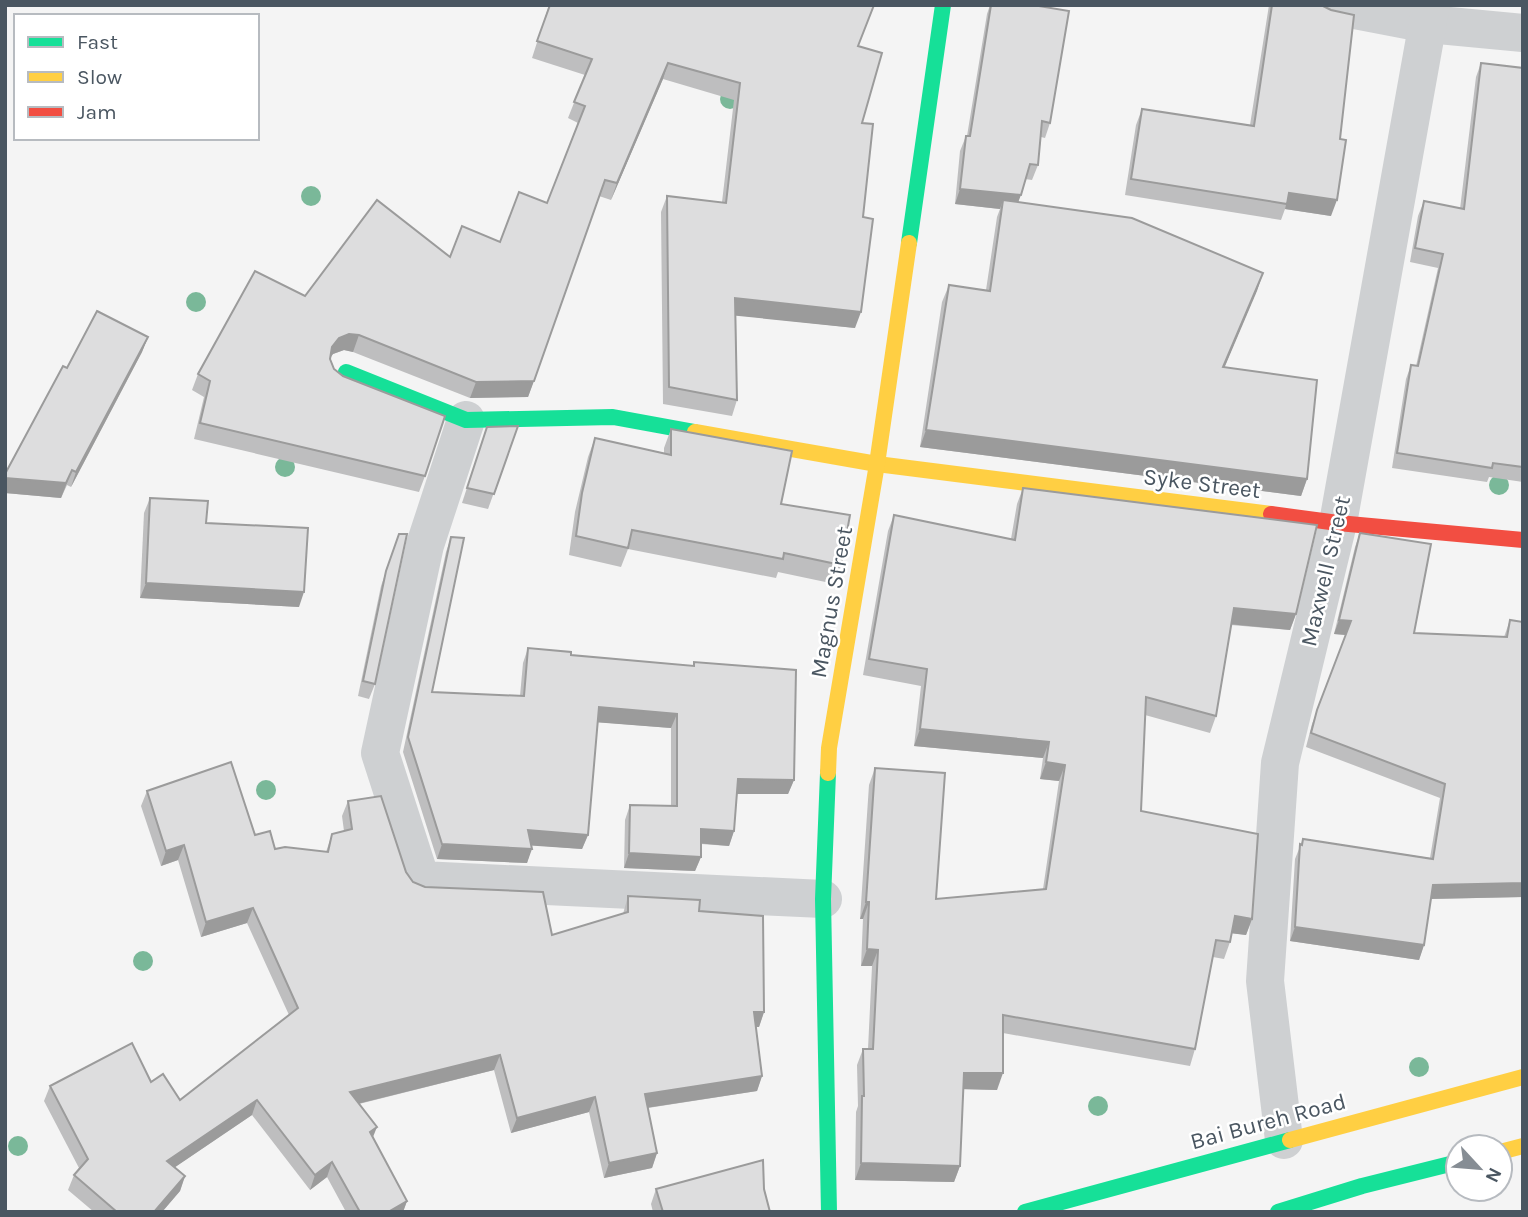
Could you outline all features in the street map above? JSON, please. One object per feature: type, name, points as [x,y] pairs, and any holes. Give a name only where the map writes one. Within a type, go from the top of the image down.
[{"type":"main road","name":"Magnus Street","points":[[829,1212],[823,899],[829,748],[877,464],[943,5]]},
{"type":"main road","points":[[346,372],[466,420]]},
{"type":"main road","name":"Syke Street","points":[[466,420],[613,417],[877,464],[1338,523],[1523,540]]},
{"type":"main road","name":"Bai Bureh Road","points":[[1026,1212],[1523,1077]]},
{"type":"main road","points":[[1278,1212],[1362,1186],[1444,1166]]},
{"type":"street","points":[[1329,5],[1429,14],[1523,33]]},
{"type":"street","name":"Maxwell Street","points":[[1284,1140],[1265,981],[1280,763],[1338,523],[1429,14]]},
{"type":"street","points":[[466,420],[425,545],[380,754],[421,880],[823,899]]},
{"type":"building","points":[[550,5],[874,5],[858,46],[882,53],[862,123],[873,124],[863,217],[873,219],[861,312],[735,298],[737,400],[669,387],[667,196],[726,203],[740,83],[668,63],[617,183],[605,180],[534,381],[476,382],[359,335],[349,334],[339,338],[332,347],[330,359],[334,369],[343,376],[445,416],[425,476],[200,423],[210,381],[198,374],[255,271],[305,296],[377,200],[450,257],[462,226],[500,242],[519,192],[547,203],[585,106],[574,102],[592,59],[537,41]]},
{"type":"building","points":[[991,5],[1033,5],[1069,11],[1050,123],[1042,121],[1038,165],[1030,164],[1021,195],[960,189],[966,136],[970,136]]},
{"type":"building","points":[[1272,5],[1321,5],[1354,15],[1340,139],[1346,140],[1337,200],[1289,193],[1287,204],[1131,179],[1142,109],[1254,126]]},
{"type":"building","points":[[1481,63],[1523,68],[1523,467],[1493,463],[1492,468],[1397,453],[1411,365],[1418,366],[1443,254],[1415,248],[1424,201],[1464,209]]},
{"type":"building","points":[[1003,200],[1132,218],[1263,273],[1223,367],[1317,380],[1307,479],[926,430],[949,285],[990,291]]},
{"type":"building","points":[[97,311],[148,337],[76,472],[72,470],[66,483],[5,478],[63,366],[67,368]]},
{"type":"building","points":[[518,426],[494,494],[467,488],[487,427]]},
{"type":"building","points":[[671,429],[792,451],[781,504],[850,515],[841,565],[784,553],[783,559],[632,530],[628,548],[576,536],[582,493],[595,438],[671,455]]},
{"type":"building","points":[[1023,488],[1317,525],[1296,614],[1234,608],[1216,716],[1146,697],[1141,811],[1258,834],[1252,919],[1235,916],[1230,942],[1216,940],[1195,1049],[1003,1015],[1003,1073],[964,1073],[960,1166],[861,1163],[863,1049],[873,1049],[878,950],[867,949],[869,902],[866,902],[875,768],[945,773],[936,899],[1046,889],[1065,765],[1046,762],[1049,742],[920,729],[927,669],[869,659],[894,515],[1015,540]]},
{"type":"building","points":[[150,498],[208,501],[206,523],[308,528],[304,592],[146,583]]},
{"type":"building","points":[[1360,533],[1431,544],[1414,633],[1507,637],[1510,620],[1523,622],[1523,883],[1433,885],[1424,945],[1295,927],[1300,844],[1302,845],[1303,839],[1433,859],[1445,784],[1311,733],[1351,621],[1339,620]]},
{"type":"building","points":[[399,534],[407,534],[375,684],[363,681],[386,571]]},
{"type":"building","points":[[451,537],[464,538],[432,692],[524,696],[528,648],[571,652],[571,655],[694,666],[694,662],[796,670],[794,780],[738,779],[734,831],[701,829],[701,857],[629,853],[630,805],[677,806],[677,714],[599,707],[588,835],[528,830],[532,849],[442,844],[408,737]]},
{"type":"building","points":[[231,762],[255,835],[270,831],[275,849],[285,847],[328,852],[332,834],[352,829],[348,801],[381,796],[406,872],[413,882],[425,887],[543,892],[552,935],[628,912],[628,896],[700,900],[699,911],[763,916],[764,1012],[754,1012],[762,1076],[645,1094],[657,1153],[609,1163],[595,1097],[517,1118],[500,1055],[350,1092],[377,1127],[370,1132],[407,1201],[388,1212],[360,1212],[332,1162],[315,1175],[257,1100],[167,1161],[185,1176],[154,1212],[117,1212],[74,1175],[88,1159],[50,1086],[132,1043],[151,1082],[163,1074],[180,1100],[298,1008],[253,908],[206,922],[184,845],[166,851],[147,791]]},
{"type":"building","points":[[763,1160],[764,1189],[770,1212],[663,1212],[656,1189]]},
{"type":"traffic: fast","points":[[909,243],[943,5]]},
{"type":"traffic: fast","points":[[346,372],[466,420],[613,417],[695,432]]},
{"type":"traffic: fast","points":[[828,773],[823,899],[829,1212]]},
{"type":"traffic: fast","points":[[1025,1212],[1290,1140]]},
{"type":"traffic: fast","points":[[1278,1212],[1362,1186],[1444,1166]]},
{"type":"traffic: slow","points":[[828,773],[829,748],[877,464],[909,243]]},
{"type":"traffic: slow","points":[[695,432],[877,464],[1271,514]]},
{"type":"traffic: slow","points":[[1290,1140],[1523,1077]]},
{"type":"traffic: slow","points":[[1514,1148],[1523,1146]]},
{"type":"traffic: jam","points":[[1271,514],[1523,540]]}]
